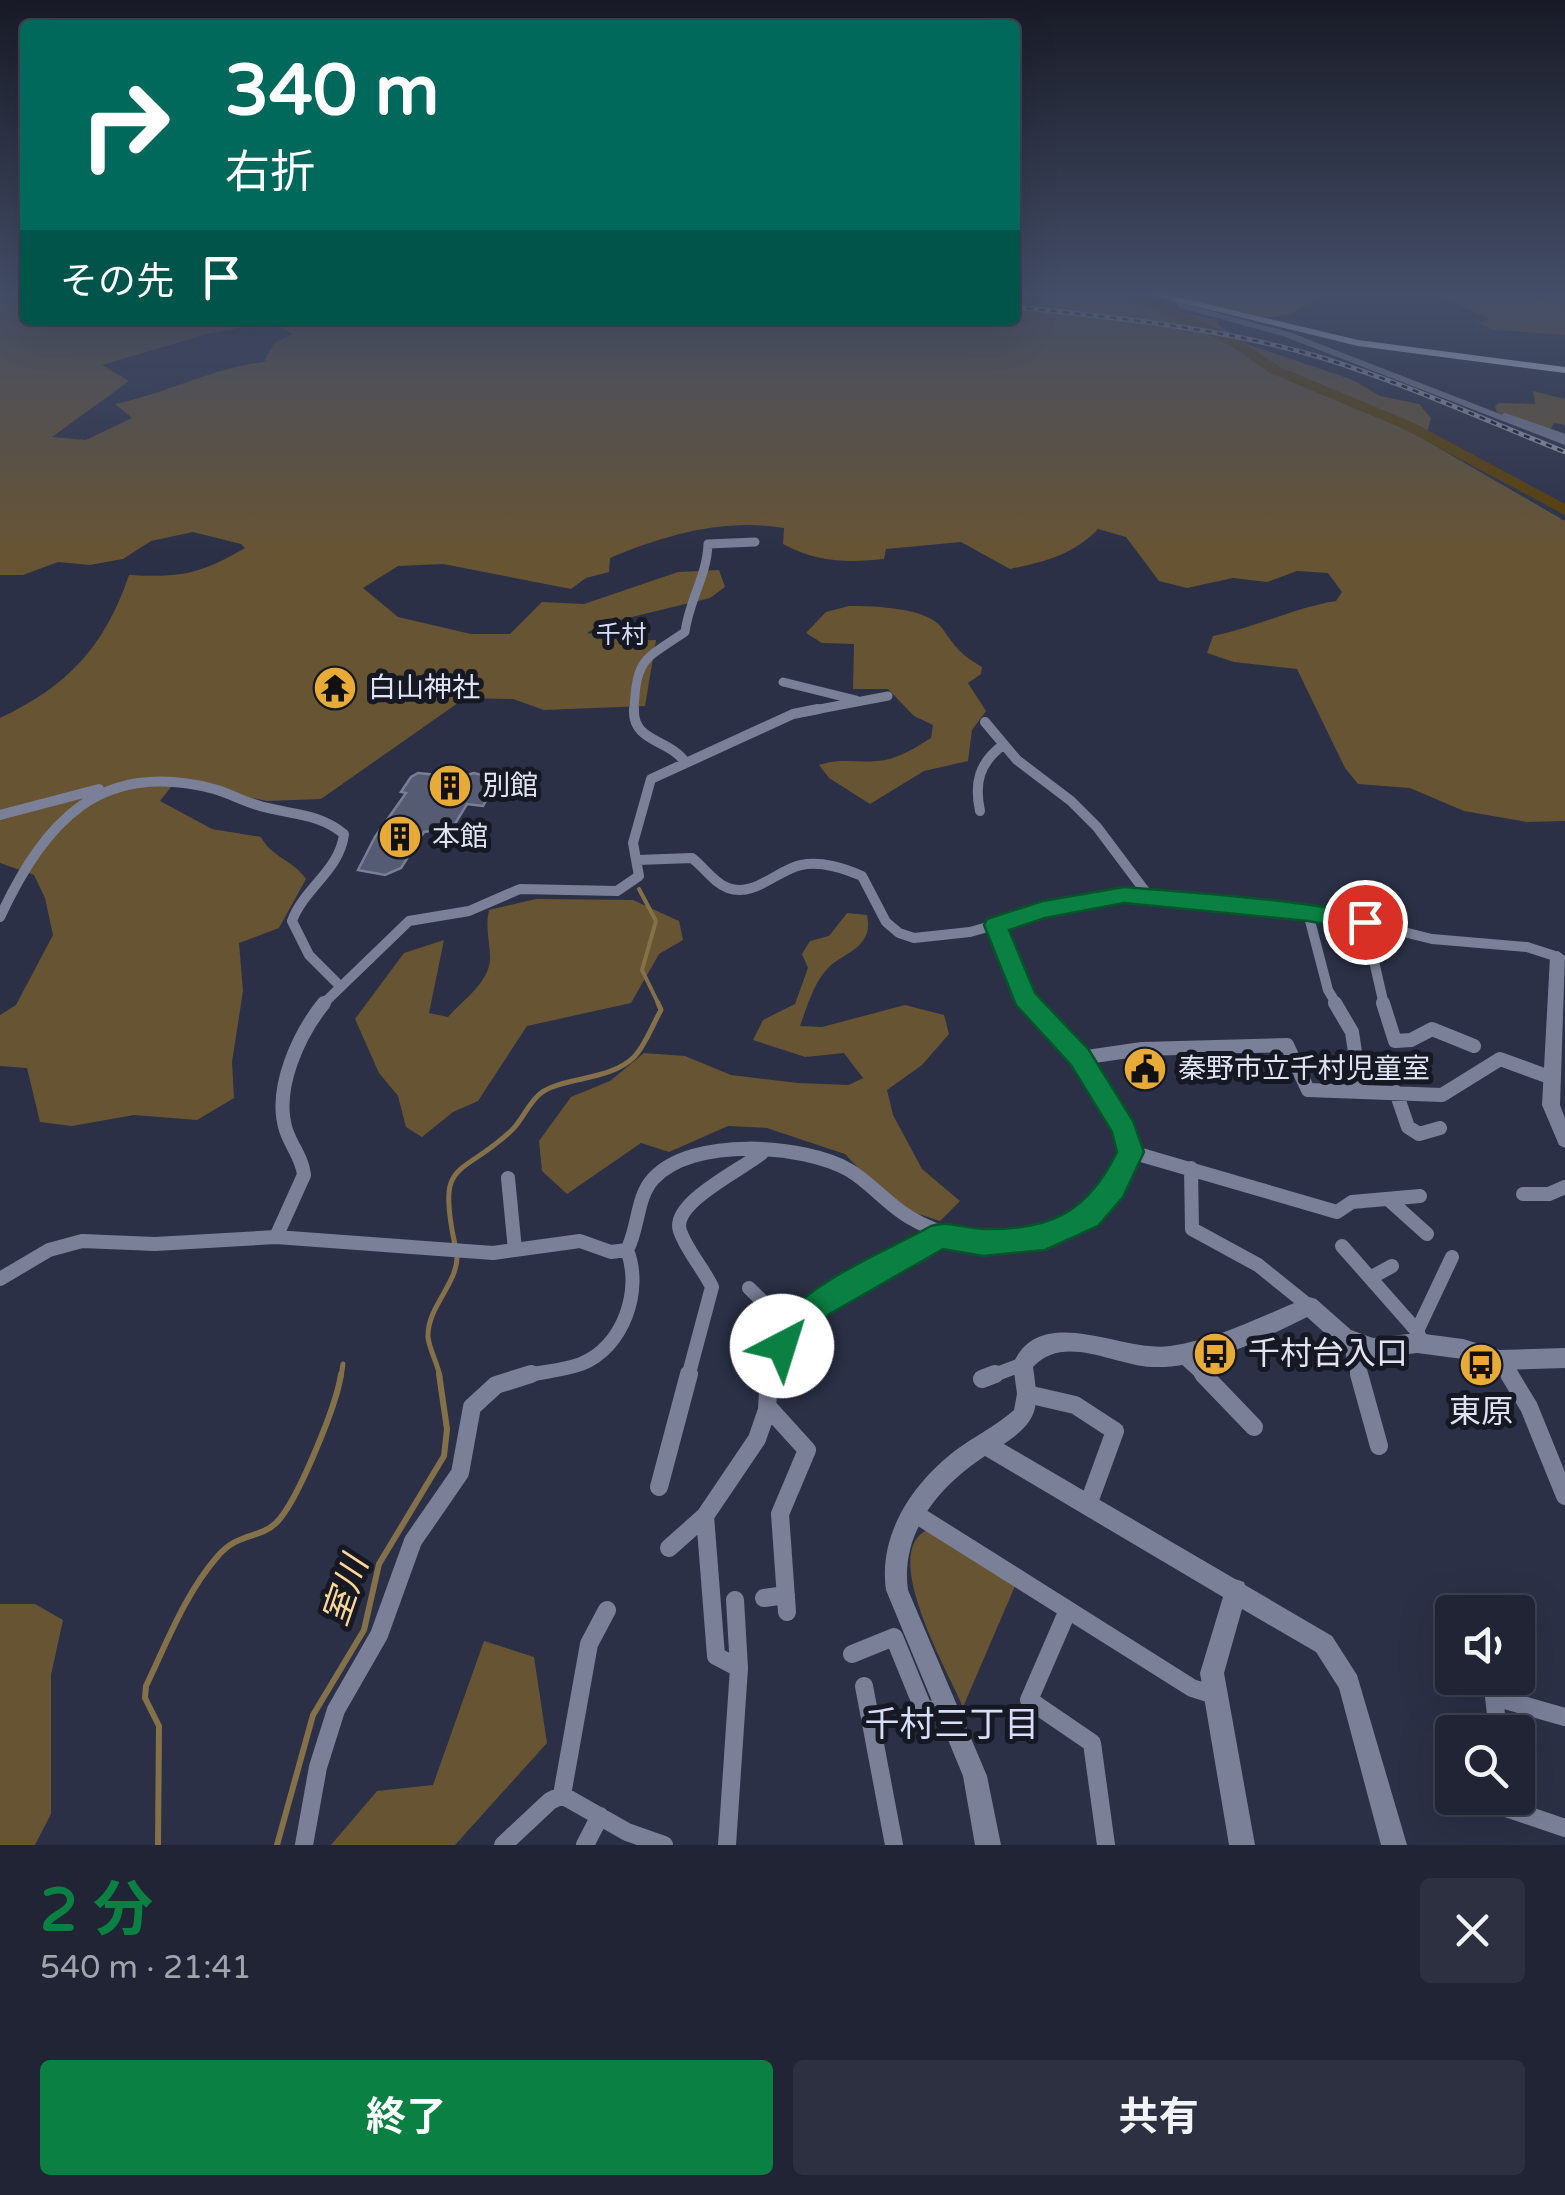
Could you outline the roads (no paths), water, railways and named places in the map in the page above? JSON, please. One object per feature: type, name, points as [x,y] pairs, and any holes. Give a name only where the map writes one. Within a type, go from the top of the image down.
[{"type":"street","points":[[1407,381],[1565,439]]},
{"type":"street","points":[[684,762],[675,749],[637,730],[632,712],[638,673],[647,654],[685,632],[689,605],[707,567],[708,544],[755,542]]},
{"type":"street","points":[[783,682],[856,700]]},
{"type":"street","points":[[276,1237],[303,1183],[303,1166],[284,1134],[293,1050],[310,1018],[410,919],[474,910],[519,889],[617,892],[636,882],[638,860],[633,841],[641,820],[644,786],[651,778],[793,714],[888,696]]},
{"type":"street","points":[[984,722],[1031,774],[1071,801],[1098,827],[1148,895]]},
{"type":"street","points":[[980,811],[974,789],[976,776],[990,753],[1003,745]]},
{"type":"street","points":[[0,814],[144,782],[211,788],[260,807],[334,824],[345,842],[338,856],[304,895],[292,921],[308,955],[340,986]]},
{"type":"street","points":[[0,917],[42,840],[86,800],[113,786]]},
{"type":"street","points":[[638,860],[692,858],[718,882],[736,890],[752,889],[801,864],[826,864],[862,876],[882,919],[900,933],[935,938],[1043,910],[1124,895],[1148,895],[1308,913],[1432,939],[1527,947],[1558,957],[1553,1118],[1565,1140]]},
{"type":"street","points":[[1308,913],[1328,990],[1352,1032],[1361,1092]]},
{"type":"street","points":[[1365,922],[1380,994],[1396,1041],[1411,1040],[1432,1029],[1474,1046]]},
{"type":"street","points":[[627,1250],[635,1236],[638,1203],[645,1187],[674,1162],[716,1148],[812,1158],[837,1165],[855,1174],[904,1215],[940,1236],[983,1242],[1045,1237],[1088,1217],[1103,1204],[1131,1152],[1124,1129],[1080,1058],[1025,998],[996,925]]},
{"type":"street","points":[[1080,1058],[1142,1049],[1287,1045],[1308,1090],[1442,1095],[1500,1058],[1552,1078]]},
{"type":"street","points":[[1396,1092],[1408,1127],[1419,1134],[1435,1133]]},
{"type":"street","points":[[1131,1152],[1337,1212],[1352,1202],[1420,1196]]},
{"type":"street","points":[[660,1487],[712,1288],[682,1232],[679,1216],[684,1206],[743,1170],[762,1153]]},
{"type":"street","points":[[1192,1168],[1192,1229],[1258,1264],[1349,1340],[1373,1348],[1420,1338],[1500,1360],[1565,1358]]},
{"type":"street","points":[[508,1178],[515,1250]]},
{"type":"street","points":[[1523,1194],[1549,1194],[1565,1188]]},
{"type":"street","points":[[1388,1199],[1426,1234]]},
{"type":"street","points":[[669,1548],[704,1516],[749,1455],[768,1407],[770,1366],[794,1332],[818,1305],[940,1236]]},
{"type":"street","points":[[0,1279],[49,1250],[82,1241],[155,1244],[276,1237],[469,1252],[580,1241],[611,1252],[627,1250]]},
{"type":"street","points":[[1342,1246],[1420,1338]]},
{"type":"street","points":[[304,1845],[324,1741],[345,1690],[382,1628],[392,1590],[416,1536],[460,1475],[470,1409],[503,1381],[567,1371],[611,1344],[630,1302],[635,1267],[627,1250]]},
{"type":"street","points":[[1420,1338],[1452,1258]]},
{"type":"street","points":[[1370,1278],[1392,1266]]},
{"type":"street","points":[[749,1288],[794,1332]]},
{"type":"street","points":[[982,1379],[1023,1364],[1038,1346],[1048,1341],[1148,1359],[1228,1343],[1309,1306]]},
{"type":"street","points":[[1349,1340],[1380,1446]]},
{"type":"street","points":[[1180,1354],[1234,1402],[1254,1427]]},
{"type":"street","points":[[1500,1360],[1529,1407],[1565,1496]]},
{"type":"street","points":[[988,1845],[975,1776],[894,1578],[893,1559],[898,1538],[914,1513],[952,1469],[1023,1415],[1027,1394],[1023,1364]]},
{"type":"street","points":[[1027,1394],[1075,1405],[1114,1430],[1088,1505]]},
{"type":"street","points":[[764,1598],[786,1604],[780,1514],[807,1450],[768,1407]]},
{"type":"street","points":[[986,1446],[1310,1634],[1339,1662],[1356,1706],[1394,1845]]},
{"type":"street","points":[[914,1513],[1192,1688],[1214,1695]]},
{"type":"street","points":[[704,1516],[716,1656],[738,1668]]},
{"type":"street","points":[[1236,1590],[1212,1674],[1242,1845]]},
{"type":"street","points":[[728,1845],[740,1688],[735,1600]]},
{"type":"street","points":[[562,1795],[578,1725],[584,1667],[593,1630],[606,1610]]},
{"type":"street","points":[[1068,1610],[1029,1700],[1092,1743],[1106,1845]]},
{"type":"street","points":[[852,1654],[894,1637],[923,1708],[950,1714]]},
{"type":"street","points":[[864,1686],[894,1845]]},
{"type":"street","points":[[1513,1695],[1565,1716]]},
{"type":"street","points":[[562,1795],[600,1816],[625,1838],[664,1845]]},
{"type":"street","points":[[503,1845],[550,1801],[562,1795]]},
{"type":"street","points":[[1527,1815],[1565,1828]]},
{"type":"street","points":[[585,1845],[600,1816]]},
{"type":"waterway","points":[[1302,381],[1409,426],[1565,510]]},
{"type":"waterway","points":[[639,889],[656,921],[642,970],[659,1005]]},
{"type":"waterway","points":[[455,1245],[449,1197],[457,1173],[512,1130],[541,1093],[600,1075],[634,1057],[661,1010],[658,1003]]},
{"type":"waterway","name":"室川","points":[[440,1377],[429,1342],[429,1326],[453,1275],[457,1254]]},
{"type":"waterway","points":[[341,1377],[343,1364]]},
{"type":"waterway","points":[[158,1845],[159,1726],[145,1698],[146,1686],[186,1602],[217,1557],[233,1543],[269,1528],[285,1512],[315,1452],[341,1374]]},
{"type":"waterway","name":"室川","points":[[277,1845],[313,1715],[364,1630],[379,1564],[444,1456],[447,1429],[439,1374]]},
{"type":"railway","points":[[1390,381],[1565,452]]},
{"type":"place","name":"白山神社","points":[[335,688]]},
{"type":"place","name":"別館","points":[[450,786]]},
{"type":"place","name":"本館","points":[[400,837]]},
{"type":"place","name":"秦野市立千村児童室","points":[[1145,1069]]},
{"type":"place","name":"千村台入口","points":[[1215,1354]]},
{"type":"place","name":"東原","points":[[1481,1365]]},
{"type":"district","name":"千村","points":[[621,635]]},
{"type":"district","name":"千村三丁目","points":[[952,1725]]}]
